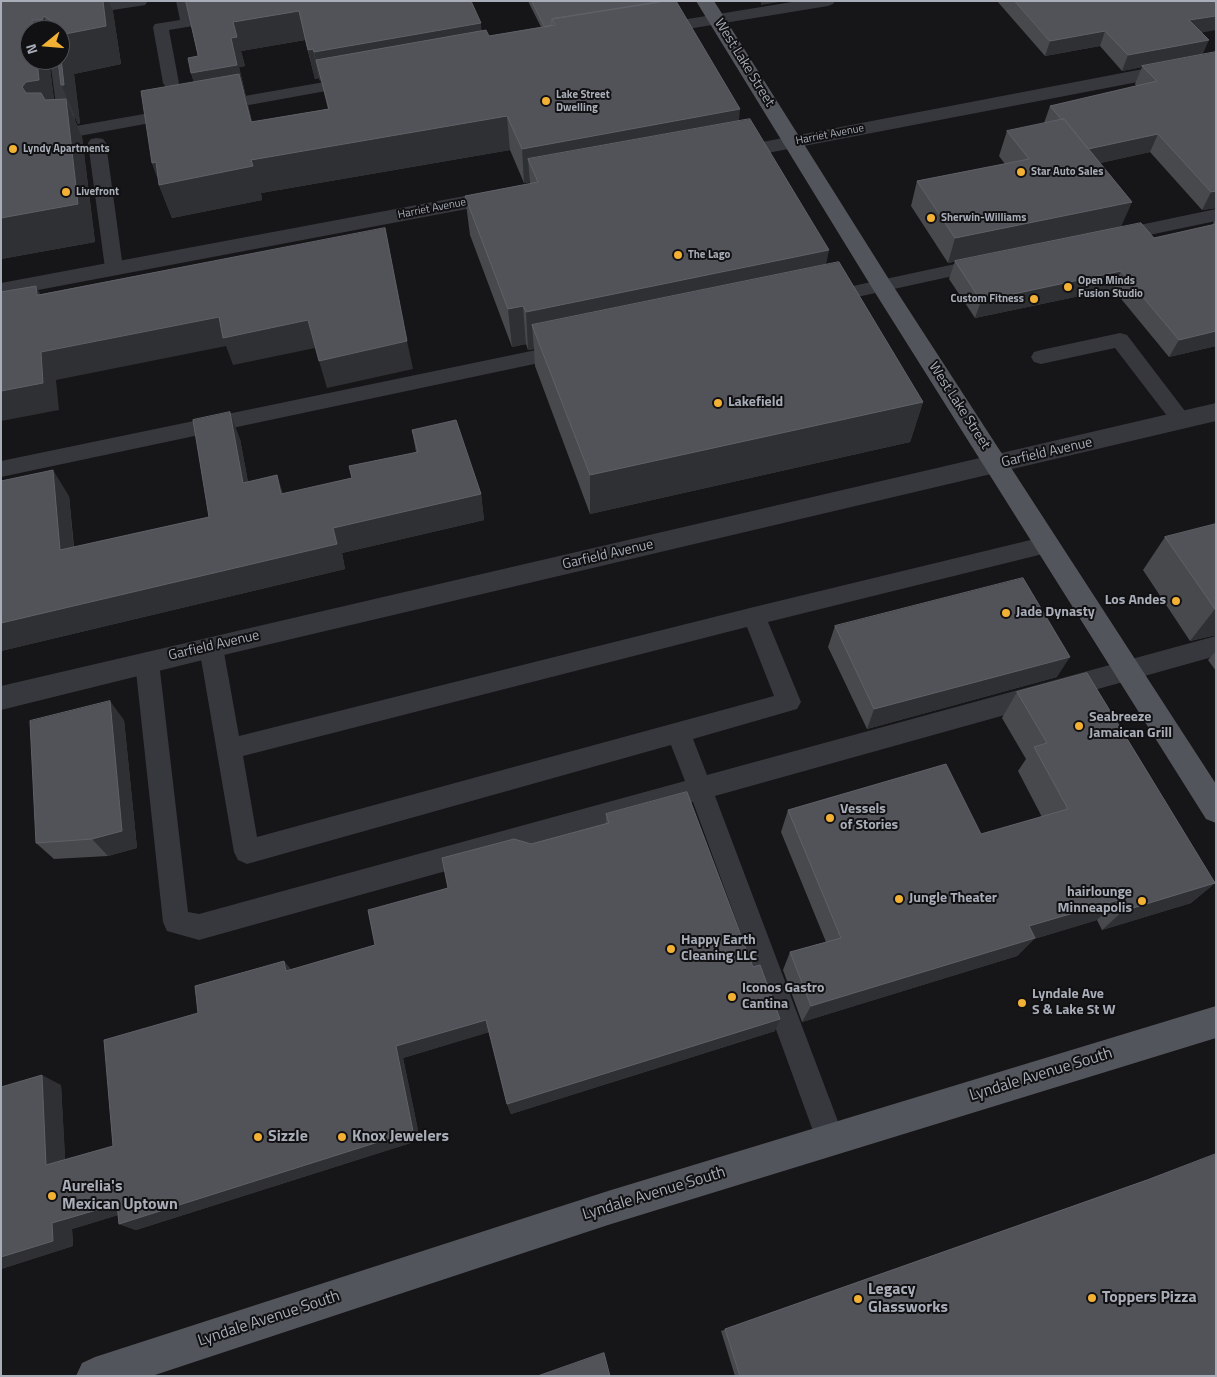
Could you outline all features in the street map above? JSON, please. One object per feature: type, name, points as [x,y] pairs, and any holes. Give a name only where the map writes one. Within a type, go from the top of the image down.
[{"type":"main road","name":"West Lake Street","points":[[705,1],[882,286],[1216,810]]},
{"type":"main road","name":"Lyndale Avenue South","points":[[95,1376],[599,1211],[1216,1022]]},
{"type":"street","points":[[61,20],[139,1]]},
{"type":"street","points":[[1,22],[20,22]]},
{"type":"street","name":"Harriet Avenue","points":[[713,157],[1216,61]]},
{"type":"street","name":"Harriet Avenue","points":[[1,290],[520,193]]},
{"type":"street","name":"Garfield Avenue","points":[[1,698],[147,662],[996,465],[1216,412]]},
{"type":"lane","points":[[171,83],[161,27],[188,23],[184,1]]},
{"type":"lane","points":[[646,31],[828,1]]},
{"type":"lane","points":[[59,70],[68,133],[373,78]]},
{"type":"lane","points":[[50,126],[67,124]]},
{"type":"lane","points":[[97,143],[114,268]]},
{"type":"lane","points":[[1100,239],[1216,215]]},
{"type":"lane","points":[[806,302],[1004,260]]},
{"type":"lane","points":[[1042,357],[1120,340],[1181,420]]},
{"type":"lane","points":[[1,469],[584,347]]},
{"type":"lane","points":[[229,749],[754,616],[1047,545]]},
{"type":"lane","points":[[211,647],[247,852],[790,702],[754,616]]},
{"type":"lane","points":[[147,662],[176,922],[199,927],[1216,646]]},
{"type":"lane","points":[[678,733],[701,788],[801,1068],[830,1140]]},
{"type":"building","points":[[1,1],[103,1],[106,26],[70,33],[70,20],[50,20],[44,16],[42,20],[20,20],[20,70],[38,70],[39,80],[26,82],[22,87],[26,93],[41,93],[45,100],[66,99],[78,204],[1,218]]},
{"type":"building","points":[[186,1],[471,1],[481,23],[314,52],[313,49],[308,50],[299,11],[233,22],[237,37],[231,38],[237,65],[191,73],[188,58],[198,56]]},
{"type":"building","points":[[532,1],[660,2],[552,19],[552,25],[545,27]]},
{"type":"building","points":[[664,1],[676,1],[740,109],[522,149],[507,116],[251,160],[253,166],[159,185],[156,162],[152,163],[141,91],[239,74],[251,122],[329,109],[316,60],[486,30],[489,36],[555,25],[552,19]]},
{"type":"building","points":[[1015,1],[1216,1],[1216,16],[1189,20],[1209,40],[1128,55],[1105,31],[1050,41]]},
{"type":"building","points":[[1216,52],[1216,191],[1211,192],[1158,134],[1088,149],[1064,119],[1062,120],[1050,106],[1157,81],[1142,66]]},
{"type":"building","points":[[59,70],[62,70],[64,85],[61,85]]},
{"type":"building","points":[[750,119],[829,250],[526,312],[523,306],[508,309],[465,196],[538,182],[528,159]]},
{"type":"building","points":[[1064,119],[1132,202],[955,238],[917,181],[1029,159],[1007,131]]},
{"type":"building","points":[[1141,223],[1154,238],[1216,224],[1216,331],[1179,340],[1121,271],[981,301],[955,261]]},
{"type":"building","points":[[385,228],[407,341],[319,361],[308,320],[223,338],[219,317],[41,352],[43,383],[1,391],[1,292],[36,286],[37,295]]},
{"type":"building","name":"Lakefield","points":[[839,262],[923,402],[590,475],[532,325]]},
{"type":"building","points":[[230,412],[243,483],[277,475],[281,494],[352,478],[349,466],[418,452],[412,430],[456,420],[481,494],[333,528],[337,544],[1,623],[1,481],[53,470],[60,550],[209,517],[193,420]]},
{"type":"building","points":[[1216,524],[1216,609],[1215,609],[1165,537]]},
{"type":"building","points":[[1023,578],[1070,657],[874,709],[835,626]]},
{"type":"building","points":[[1087,673],[1215,883],[1123,911],[1118,900],[1029,926],[1035,938],[811,1006],[790,952],[841,938],[788,810],[946,764],[981,834],[1068,809],[1034,747],[1047,743],[1017,692]]},
{"type":"building","points":[[110,701],[122,831],[92,839],[36,843],[30,721]]},
{"type":"building","points":[[687,792],[753,967],[760,965],[780,1019],[507,1104],[486,1020],[396,1046],[413,1131],[119,1224],[117,1204],[52,1223],[53,1241],[1,1257],[1,1087],[42,1075],[46,1165],[113,1146],[104,1040],[198,1013],[195,986],[284,961],[286,971],[375,945],[368,910],[448,888],[442,858],[514,839],[531,844],[609,823],[606,814]]},
{"type":"building","points":[[1216,1154],[1216,1376],[740,1376],[725,1329]]},
{"type":"building","points":[[604,1353],[610,1376],[538,1376]]},
{"type":"place","name":"Lake Street Dwelling","points":[[546,101]]},
{"type":"place","name":"Lyndy Apartments","points":[[13,149]]},
{"type":"place","name":"Star Auto Sales","points":[[1021,172]]},
{"type":"place","name":"Livefront","points":[[66,192]]},
{"type":"place","name":"Sherwin-Williams","points":[[931,218]]},
{"type":"place","name":"The Lago","points":[[678,255]]},
{"type":"place","name":"Open Minds Fusion Studio","points":[[1068,287]]},
{"type":"place","name":"Custom Fitness","points":[[1034,299]]},
{"type":"place","name":"Lakefield","points":[[718,403]]},
{"type":"place","name":"Los Andes","points":[[1176,601]]},
{"type":"place","name":"Jade Dynasty","points":[[1006,613]]},
{"type":"place","name":"Seabreeze Jamaican Grill","points":[[1079,726]]},
{"type":"place","name":"Vessels of Stories","points":[[830,818]]},
{"type":"place","name":"Jungle Theater","points":[[899,899]]},
{"type":"place","name":"hairlounge Minneapolis","points":[[1142,901]]},
{"type":"place","name":"Happy Earth Cleaning LLC","points":[[671,949]]},
{"type":"place","name":"Iconos Gastro Cantina","points":[[732,997]]},
{"type":"place","name":"Lyndale Ave S & Lake St W","points":[[1022,1003]]},
{"type":"place","name":"Sizzle","points":[[258,1137]]},
{"type":"place","name":"Knox Jewelers","points":[[342,1137]]},
{"type":"place","name":"Aurelia's Mexican Uptown","points":[[52,1196]]},
{"type":"place","name":"Toppers Pizza","points":[[1092,1298]]},
{"type":"place","name":"Legacy Glassworks","points":[[858,1299]]}]
